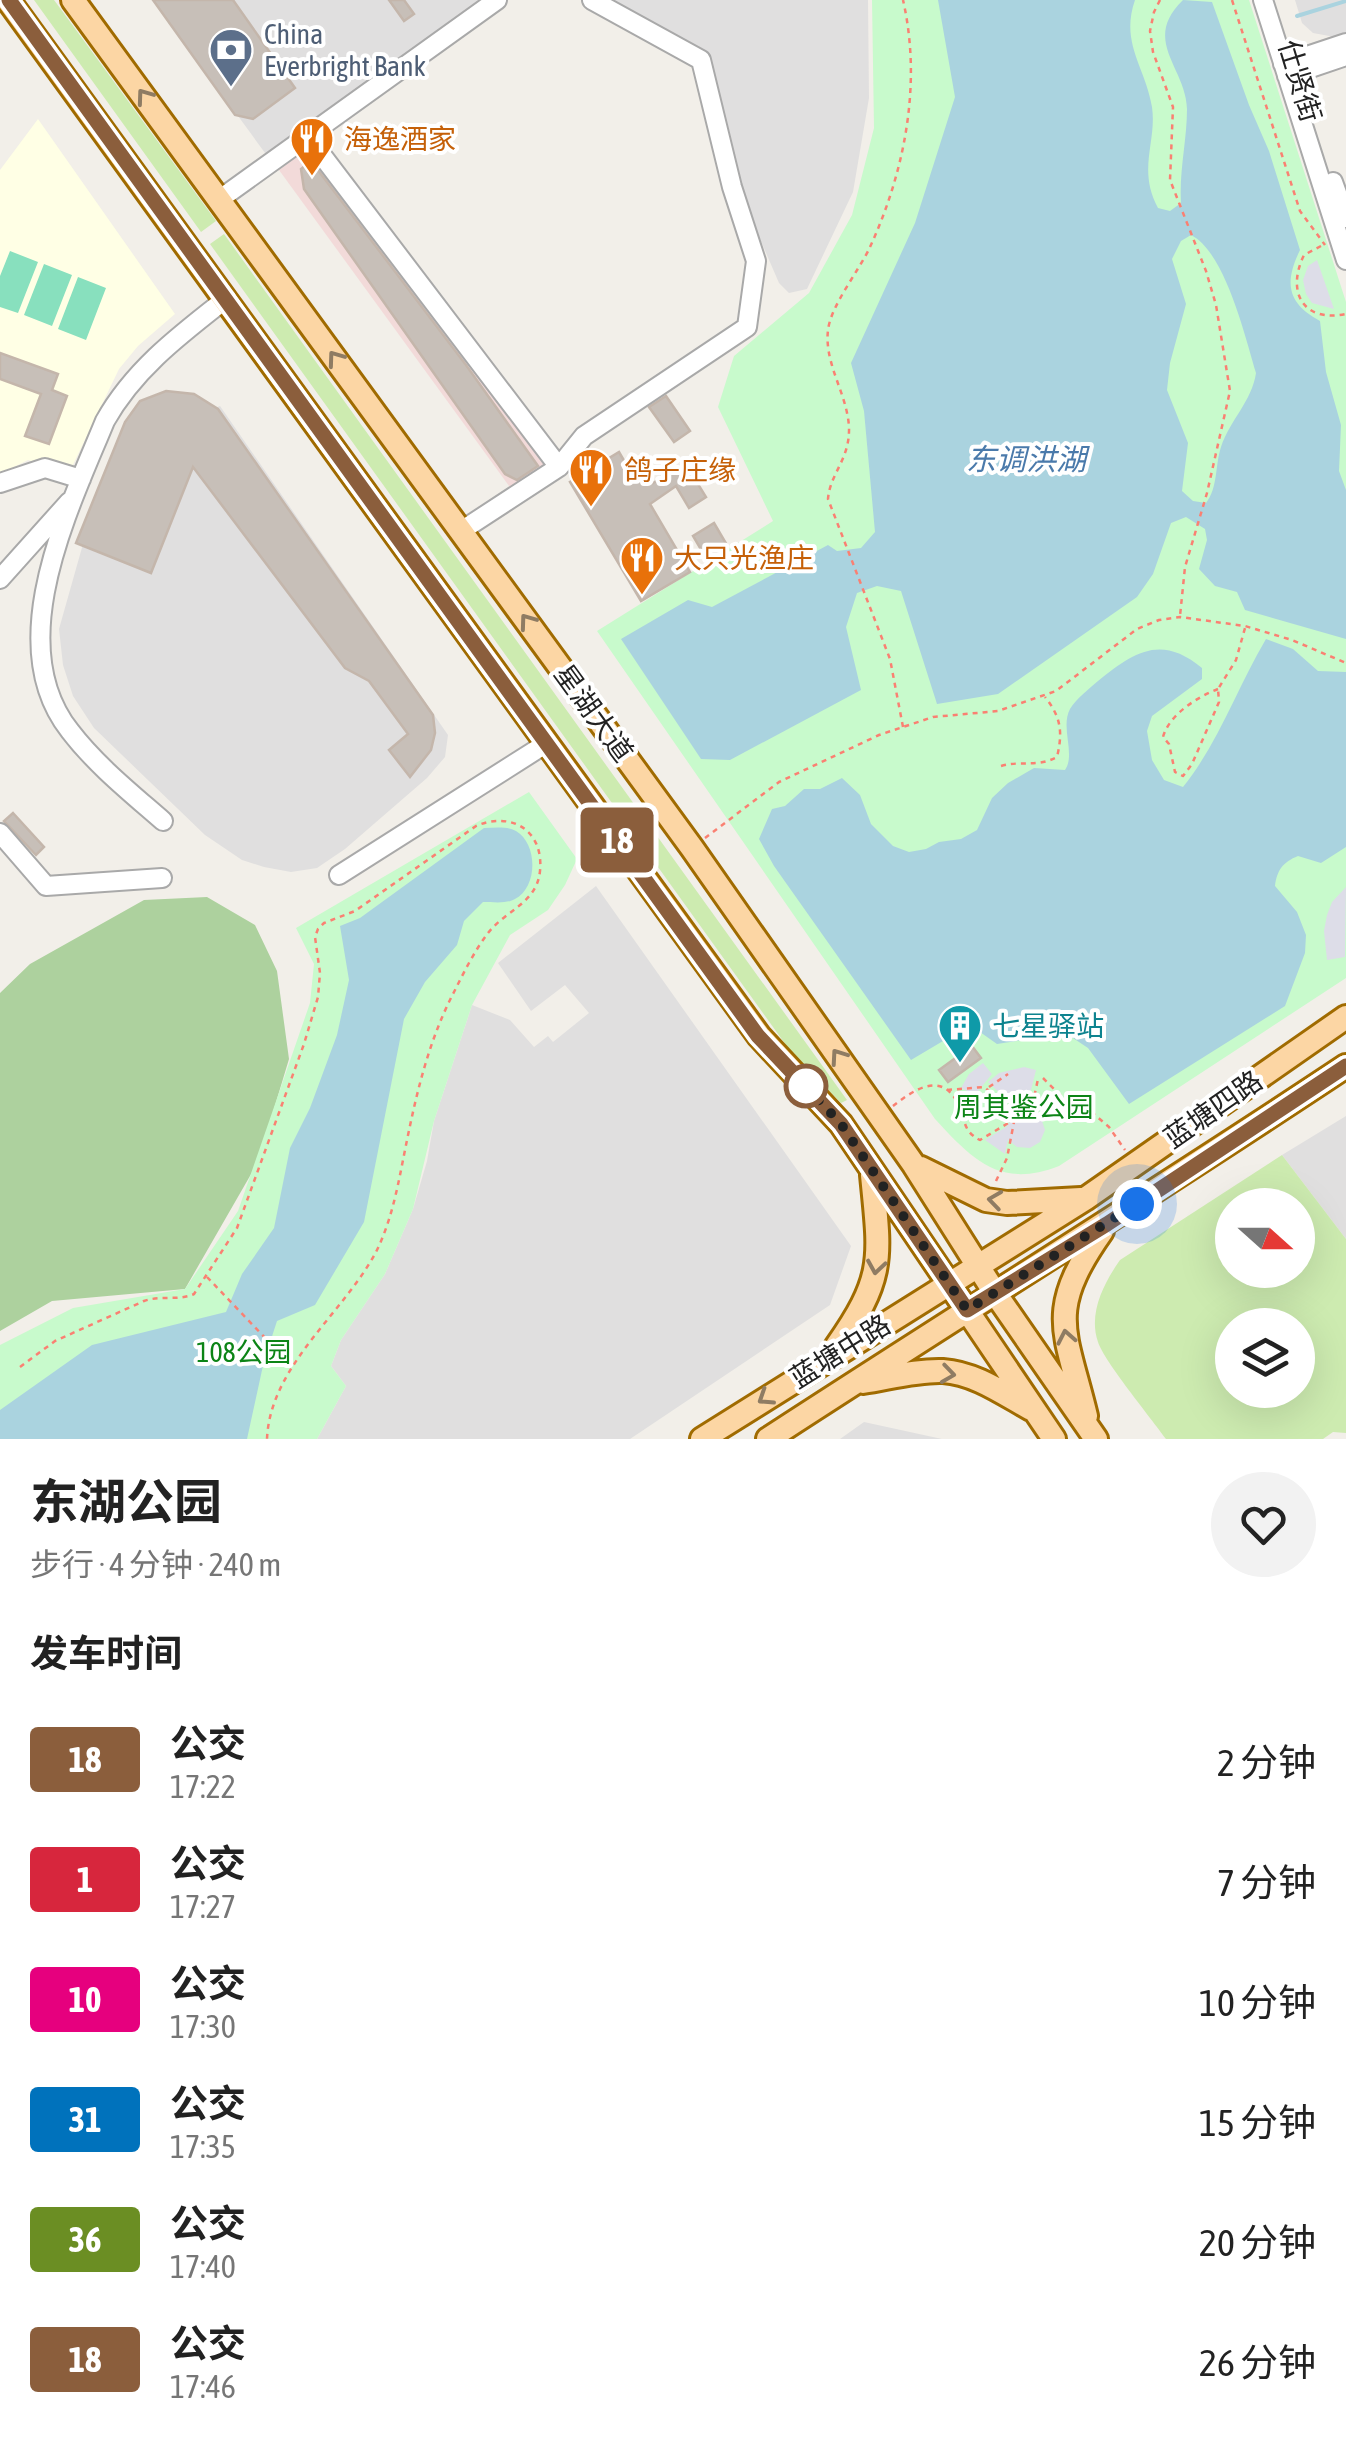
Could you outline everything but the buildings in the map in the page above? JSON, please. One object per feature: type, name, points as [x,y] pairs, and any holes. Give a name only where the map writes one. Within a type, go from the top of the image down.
[{"type":"main road","name":"星湖大道","points":[[8,0],[758,1036],[841,1124],[1054,1439]]},
{"type":"main road","name":"星湖大道","points":[[74,0],[692,848],[914,1164],[1093,1435]]},
{"type":"main road","points":[[1346,1020],[1341,1037],[1346,1044]]},
{"type":"main road","name":"蓝塘四路","points":[[978,1265],[1346,1020]]},
{"type":"main road","name":"蓝塘四路","points":[[995,1292],[1107,1224],[1346,1066]]},
{"type":"main road","points":[[841,1124],[875,1110]]},
{"type":"main road","points":[[914,1164],[986,1200],[1008,1203],[1084,1198]]},
{"type":"main road","points":[[828,1358],[865,1304],[876,1269],[878,1235],[872,1170]]},
{"type":"main road","points":[[1093,1435],[1063,1320],[1072,1280],[1107,1224]]},
{"type":"main road","name":"蓝塘中路","points":[[702,1439],[978,1265]]},
{"type":"main road","name":"蓝塘中路","points":[[768,1439],[995,1292]]},
{"type":"main road","points":[[854,1383],[921,1372],[956,1373],[1034,1410]]},
{"type":"street","points":[[220,199],[498,0]]},
{"type":"street","points":[[462,532],[559,467],[584,436],[747,326],[756,262],[732,187],[701,60],[592,0]]},
{"type":"street","points":[[1263,0],[1290,68],[1346,260]]},
{"type":"street","name":"仕贤街","points":[[1276,0],[1290,68],[1346,218]]},
{"type":"street","points":[[1290,68],[1346,43]]},
{"type":"street","points":[[1290,68],[1346,56]]},
{"type":"street","points":[[308,136],[559,467]]},
{"type":"street","points":[[164,821],[104,768],[68,729],[46,683],[39,638],[47,576],[79,484],[117,399],[155,356],[226,298]]},
{"type":"street","points":[[0,483],[45,468],[79,484]]},
{"type":"street","points":[[5,572],[79,484]]},
{"type":"street","points":[[5,572],[47,576]]},
{"type":"street","points":[[339,875],[547,743]]},
{"type":"street","points":[[0,832],[46,886],[162,878]]},
{"type":"path","points":[[903,0],[913,52],[908,121],[900,162],[870,246],[828,326],[828,352],[848,421],[849,442],[828,499],[890,659],[903,727]]},
{"type":"path","points":[[1160,0],[1150,31],[1153,52],[1173,107],[1168,161],[1175,198],[1206,270],[1216,305],[1230,391],[1207,494],[1185,568],[1180,617]]},
{"type":"path","points":[[1232,0],[1300,211],[1323,246]]},
{"type":"path","points":[[1332,243],[1304,254],[1298,266],[1297,290],[1307,308],[1318,314],[1328,318],[1346,314]]},
{"type":"path","points":[[692,848],[779,782],[820,760],[933,717],[998,711],[1044,696],[1138,629],[1159,620],[1180,617],[1245,626],[1292,640],[1346,663]]},
{"type":"path","points":[[1218,689],[1220,702],[1183,776],[1175,772],[1169,744],[1163,737],[1166,726],[1205,694],[1218,689],[1236,660],[1245,626]]},
{"type":"path","points":[[1001,766],[1018,762],[1040,766],[1058,757],[1062,736],[1058,713],[1044,696]]},
{"type":"path","points":[[20,1367],[54,1341],[144,1301],[194,1294],[237,1228],[304,1044],[318,997],[318,929],[355,911],[476,826],[492,819],[510,820],[524,827],[538,852],[541,868],[537,884],[528,899],[488,933],[454,991],[429,1049],[384,1234],[354,1287],[292,1366],[278,1394],[267,1439]]},
{"type":"path","points":[[987,1089],[1008,1074]]},
{"type":"path","points":[[875,1110],[922,1086],[936,1085],[956,1100],[964,1129],[980,1140],[1017,1118],[1030,1116],[1040,1078],[1054,1092],[1086,1108],[1109,1127],[1134,1164]]},
{"type":"path","points":[[946,1090],[987,1089],[1017,1118]]},
{"type":"path","points":[[986,1200],[1007,1158],[1017,1118]]},
{"type":"path","points":[[207,1276],[292,1366]]},
{"type":"shaded area","points":[[153,0],[485,0],[268,157]]},
{"type":"shaded area","points":[[605,0],[868,0],[869,98],[853,192],[807,289],[789,293],[779,283],[738,188],[706,56]]},
{"type":"shaded area","points":[[1295,0],[1346,0],[1346,34],[1335,37],[1313,33],[1302,23]]},
{"type":"shaded area","points":[[38,119],[175,314],[138,346],[119,369],[69,473],[28,460],[0,474],[0,170]]},
{"type":"shaded area","points":[[322,138],[556,458],[512,490],[279,170]]},
{"type":"shaded area","points":[[1317,260],[1334,309],[1312,303],[1306,294],[1303,280],[1308,266]]},
{"type":"shaded area","points":[[174,393],[195,394],[215,408],[220,406],[448,735],[445,757],[427,778],[345,849],[317,868],[291,872],[264,867],[242,860],[205,835],[94,728],[73,696],[63,665],[59,629],[83,544]]},
{"type":"shaded area","points":[[596,886],[851,1246],[830,1305],[630,1439],[317,1439],[346,1386],[331,1366],[341,1340],[385,1274],[413,1209],[434,1121],[472,1005],[510,1020],[534,1047],[548,1036],[553,1042],[589,1013],[565,985],[531,1011],[498,963]]},
{"type":"shaded area","points":[[1346,887],[1345,957],[1327,960],[1327,915],[1332,902]]},
{"type":"shaded area","points":[[983,1063],[992,1074],[975,1095],[961,1088],[969,1074]]},
{"type":"shaded area","points":[[1024,1067],[1036,1070],[1026,1110],[1041,1118],[1045,1130],[1040,1142],[1030,1148],[1017,1147],[1008,1140],[1005,1154],[985,1140],[1006,1127],[1018,1111],[988,1082],[999,1073]]},
{"type":"shaded area","points":[[1346,1116],[1346,1239],[1315,1198],[1315,1188],[1307,1188],[1282,1155]]},
{"type":"shaded area","points":[[864,1422],[942,1439],[840,1439]]},
{"type":"green space","points":[[34,0],[54,0],[216,221],[201,232]]},
{"type":"green space","name":"周其鉴公园","points":[[872,0],[1249,0],[1346,302],[1346,978],[1059,1166],[1038,1172],[1020,1174],[989,1166],[962,1147],[935,1119],[597,631],[773,521],[718,407],[734,356],[809,293],[852,215],[874,128]]},
{"type":"green space","points":[[224,234],[847,1100],[841,1103],[791,1052],[210,244]]},
{"type":"green space","points":[[10,251],[38,262],[18,313],[0,307],[0,276]]},
{"type":"green space","points":[[44,264],[72,275],[52,326],[24,315]]},
{"type":"green space","points":[[78,277],[106,288],[86,340],[58,329]]},
{"type":"green space","name":"108公园","points":[[529,792],[577,859],[548,910],[510,935],[472,1005],[434,1121],[413,1209],[385,1274],[341,1340],[331,1366],[346,1386],[317,1439],[0,1439],[0,1345],[73,1308],[185,1289],[238,1211],[310,1003],[314,964],[296,928]]},
{"type":"green space","points":[[207,897],[255,925],[277,971],[289,1059],[258,1162],[185,1289],[52,1301],[0,1331],[0,993],[30,964],[144,900]]},
{"type":"green space","points":[[1282,1155],[1307,1188],[1231,1188]]},
{"type":"green space","points":[[1215,1198],[1215,1288],[1315,1288],[1315,1198],[1346,1239],[1346,1433],[1333,1432],[1323,1439],[1166,1439],[1118,1376],[1098,1342],[1096,1309],[1120,1260]]},
{"type":"water","name":"东调洪湖","points":[[938,0],[1135,0],[1132,42],[1152,107],[1149,181],[1158,208],[1170,211],[1181,203],[1187,109],[1169,54],[1166,28],[1183,0],[1212,2],[1269,151],[1300,250],[1292,272],[1292,291],[1301,307],[1320,321],[1326,372],[1341,425],[1339,471],[1346,490],[1346,639],[1245,610],[1237,592],[1215,586],[1199,569],[1207,540],[1205,529],[1186,517],[1171,523],[1153,574],[1137,597],[998,694],[937,704],[901,591],[877,586],[857,593],[846,627],[861,690],[730,760],[701,759],[621,639],[688,600],[712,607],[828,545],[837,551],[861,548],[875,532],[864,411],[851,363],[915,223],[955,97]],"holes":[[[1191,235],[1203,244],[1224,276],[1256,373],[1250,393],[1221,447],[1213,490],[1206,503],[1193,501],[1182,491],[1188,443],[1167,390],[1186,304],[1172,259],[1181,241]]]},
{"type":"water","points":[[1266,639],[1293,649],[1318,671],[1346,672],[1346,847],[1321,863],[1293,858],[1282,867],[1276,880],[1275,886],[1297,912],[1306,935],[1305,953],[1285,1006],[1129,1104],[1088,1048],[1070,1036],[997,1044],[970,1025],[911,1060],[759,839],[772,809],[785,806],[804,789],[820,789],[842,778],[860,795],[871,824],[893,846],[909,852],[961,839],[977,830],[992,798],[1008,783],[1034,768],[1065,770],[1069,756],[1067,716],[1083,694],[1136,655],[1161,650],[1174,652],[1202,668],[1202,679],[1152,716],[1147,731],[1152,760],[1164,780],[1183,787],[1217,733]]},
{"type":"water","points":[[484,828],[508,828],[523,837],[531,855],[528,885],[512,901],[483,902],[464,921],[457,945],[425,982],[404,1019],[364,1222],[315,1305],[277,1321],[247,1439],[0,1439],[0,1410],[92,1345],[226,1312],[242,1274],[274,1228],[290,1148],[310,1108],[337,1035],[349,980],[340,926],[360,918]]},
{"type":"waterway","points":[[1297,16],[1346,1]]},
{"type":"bus line","name":"18","points":[[9,0],[758,1036],[841,1124],[967,1310],[1107,1224],[1346,1066]]},
{"type":"place","name":"China Everbright Bank","points":[[231,88]]},
{"type":"place","name":"海逸酒家","points":[[312,177]]},
{"type":"place","name":"鸽子庄缘","points":[[591,508]]},
{"type":"place","name":"大只光渔庄","points":[[642,596]]},
{"type":"place","name":"七星驿站","points":[[960,1064]]},
{"type":"route","points":[[806,1086],[800,1080],[841,1124],[967,1310],[1137,1204]]}]
